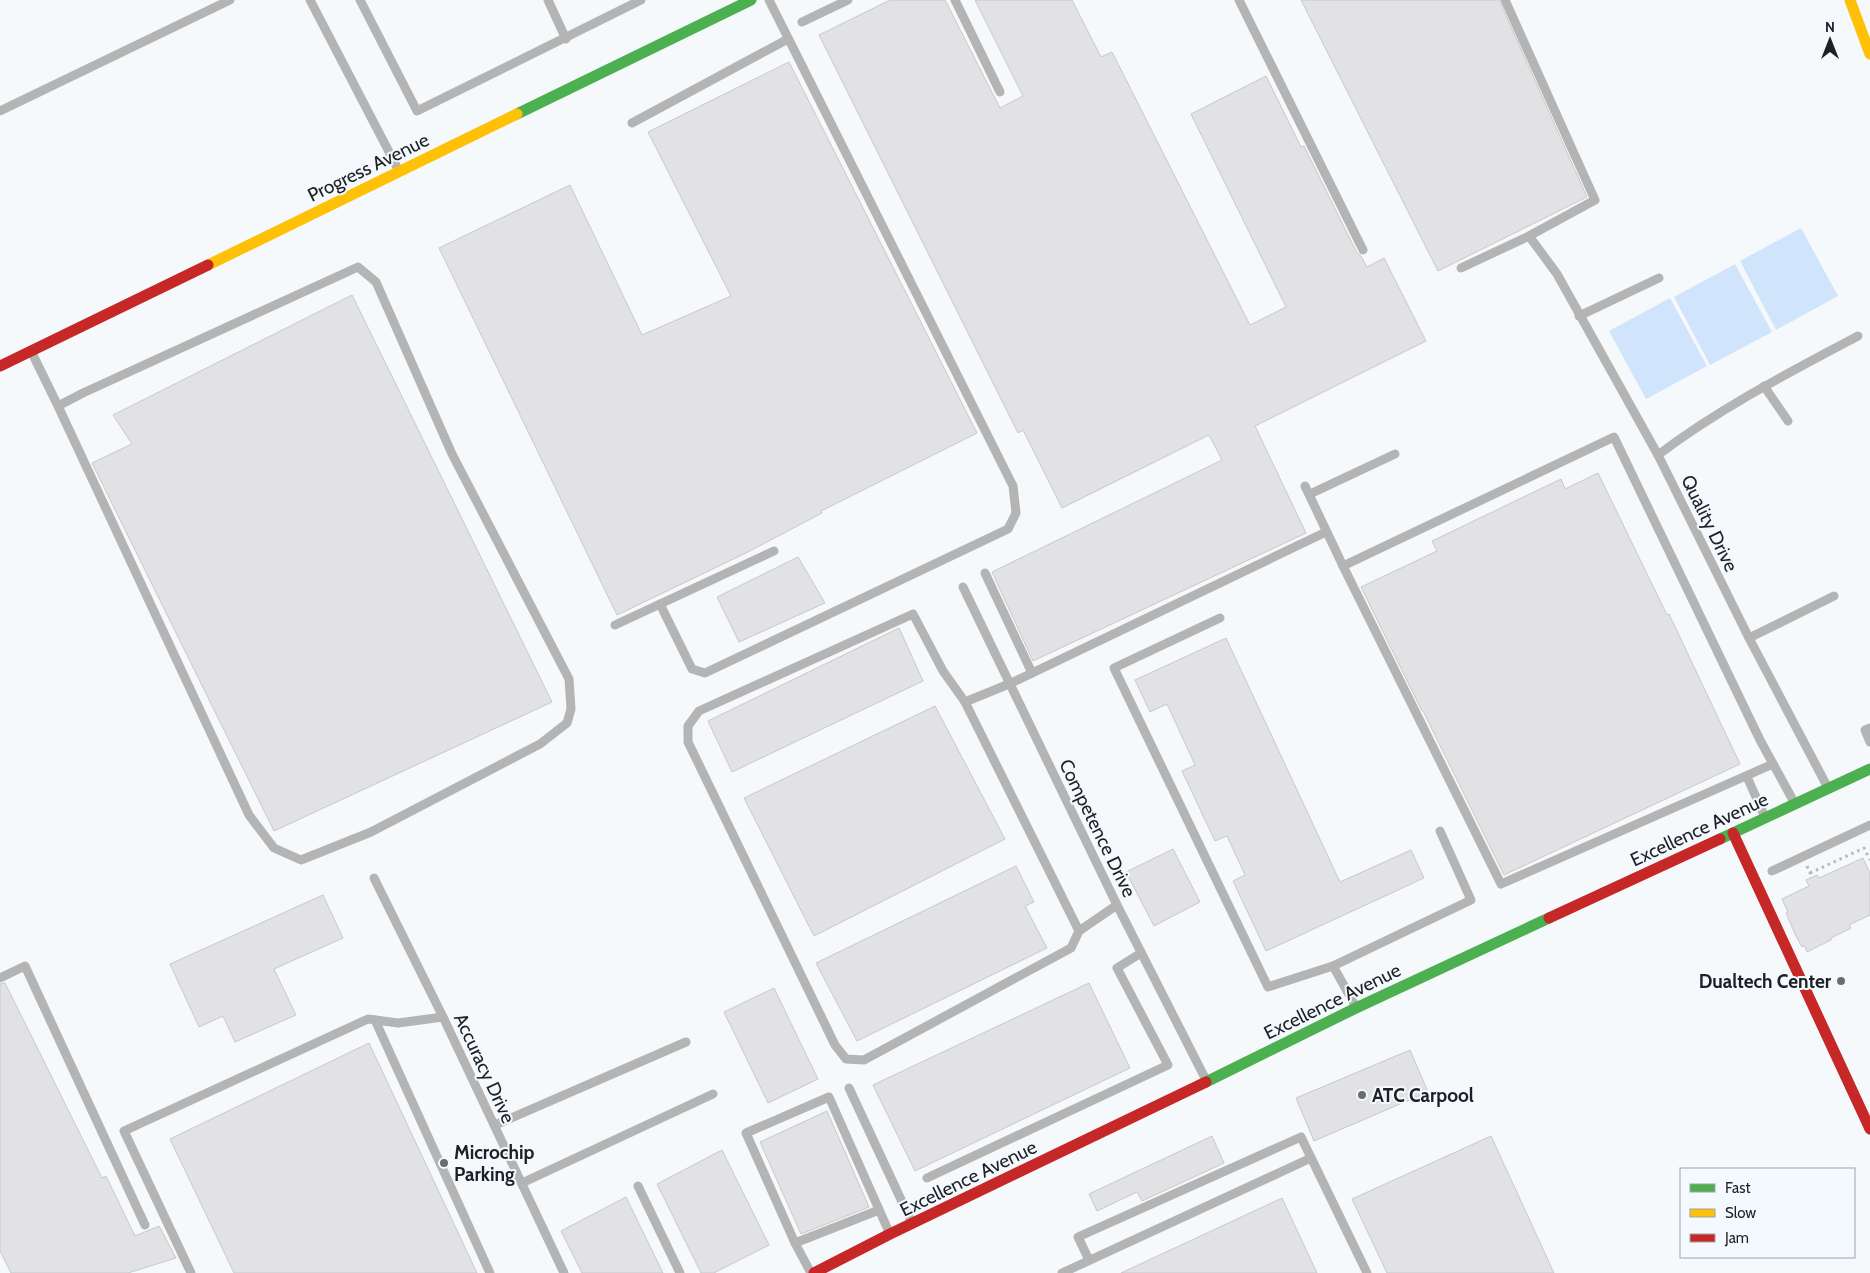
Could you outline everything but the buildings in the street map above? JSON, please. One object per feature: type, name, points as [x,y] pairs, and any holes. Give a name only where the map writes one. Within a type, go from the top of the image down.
[{"type":"street","name":"Progress Avenue","points":[[0,366],[751,0]]},
{"type":"street","points":[[1850,0],[1870,54]]},
{"type":"street","name":"Excellence Avenue","points":[[812,1273],[1356,1008],[1870,769]]},
{"type":"street","points":[[1733,833],[1870,1129]]},
{"type":"lane","points":[[0,111],[230,0]]},
{"type":"lane","points":[[310,0],[399,171]]},
{"type":"lane","points":[[360,0],[417,111],[641,0]]},
{"type":"lane","points":[[548,0],[566,38]]},
{"type":"lane","points":[[660,604],[692,669],[705,673],[1008,528],[1016,514],[1013,486],[769,0]]},
{"type":"lane","points":[[802,22],[848,0]]},
{"type":"lane","points":[[955,0],[1000,92]]},
{"type":"lane","points":[[1239,0],[1363,250]]},
{"type":"lane","points":[[1461,268],[1528,236],[1595,200],[1505,0]]},
{"type":"lane","points":[[632,123],[788,39]]},
{"type":"lane","name":"Quality Drive","points":[[1528,236],[1557,274],[1658,455],[1749,638],[1828,788]]},
{"type":"lane","points":[[31,351],[250,815],[274,848],[301,860],[371,832],[540,744],[567,723],[571,709],[569,679],[452,454],[376,282],[358,267],[58,406]]},
{"type":"lane","points":[[1579,316],[1659,278]]},
{"type":"lane","points":[[1658,455],[1683,436],[1764,386],[1858,336]]},
{"type":"lane","points":[[1764,386],[1788,421]]},
{"type":"lane","points":[[1343,566],[1614,437],[1773,764],[1795,804]]},
{"type":"lane","points":[[1395,454],[1308,490],[1326,532],[1501,884],[1773,764]]},
{"type":"lane","points":[[965,702],[1009,684],[1326,532]]},
{"type":"lane","points":[[616,625],[774,551]]},
{"type":"lane","points":[[985,574],[1032,673]]},
{"type":"lane","name":"Competence Drive","points":[[963,587],[1117,905],[1207,1082]]},
{"type":"lane","points":[[1749,638],[1834,596]]},
{"type":"lane","points":[[1078,931],[965,702],[943,671],[913,614],[699,711],[688,726],[688,742],[835,1045],[846,1059],[864,1060],[1038,968],[1071,948],[1078,931],[1117,905]]},
{"type":"lane","points":[[1220,618],[1114,668],[1268,987],[1333,966],[1471,900],[1440,831]]},
{"type":"lane","points":[[1870,728],[1865,730],[1870,742]]},
{"type":"lane","points":[[1746,777],[1766,818]]},
{"type":"lane","points":[[1772,871],[1870,825]]},
{"type":"lane","name":"Accuracy Drive","points":[[374,878],[443,1017],[564,1273]]},
{"type":"lane","points":[[927,1178],[1168,1065],[1117,968],[1141,953]]},
{"type":"lane","points":[[0,978],[25,966],[145,1225]]},
{"type":"lane","points":[[1333,966],[1356,1008]]},
{"type":"lane","points":[[192,1273],[124,1131],[368,1019],[398,1023],[443,1017]]},
{"type":"lane","points":[[375,1020],[490,1273]]},
{"type":"lane","points":[[494,1125],[686,1042]]},
{"type":"lane","points":[[849,1088],[912,1224]]},
{"type":"lane","points":[[522,1183],[713,1094]]},
{"type":"lane","points":[[812,1273],[796,1243],[746,1133],[829,1097],[890,1234]]},
{"type":"lane","points":[[1089,1260],[1078,1237],[1301,1137],[1367,1273]]},
{"type":"lane","points":[[1062,1273],[1311,1158]]},
{"type":"lane","points":[[638,1186],[680,1273]]},
{"type":"lane","points":[[796,1243],[879,1210]]},
{"type":"path","points":[[1810,872],[1864,848],[1870,860]]},
{"type":"water","points":[[1801,228],[1838,296],[1776,330],[1740,261]]},
{"type":"water","points":[[1735,264],[1772,332],[1710,365],[1674,297]]},
{"type":"water","points":[[1670,298],[1707,366],[1646,399],[1609,331]]},
{"type":"traffic: fast","points":[[517,114],[751,0]]},
{"type":"traffic: fast","points":[[1720,839],[1870,769]]},
{"type":"traffic: fast","points":[[1206,1082],[1356,1008],[1549,918]]},
{"type":"traffic: slow","points":[[1850,0],[1870,54]]},
{"type":"traffic: slow","points":[[208,265],[517,114]]},
{"type":"traffic: jam","points":[[0,366],[208,265]]},
{"type":"traffic: jam","points":[[1733,833],[1870,1129]]},
{"type":"traffic: jam","points":[[1549,918],[1720,839]]},
{"type":"traffic: jam","points":[[814,1273],[890,1234],[1206,1082]]},
{"type":"place","name":"Dualtech Center","points":[[1841,981]]},
{"type":"place","name":"ATC Carpool","points":[[1362,1095]]},
{"type":"place","name":"Microchip Parking","points":[[444,1163]]}]
